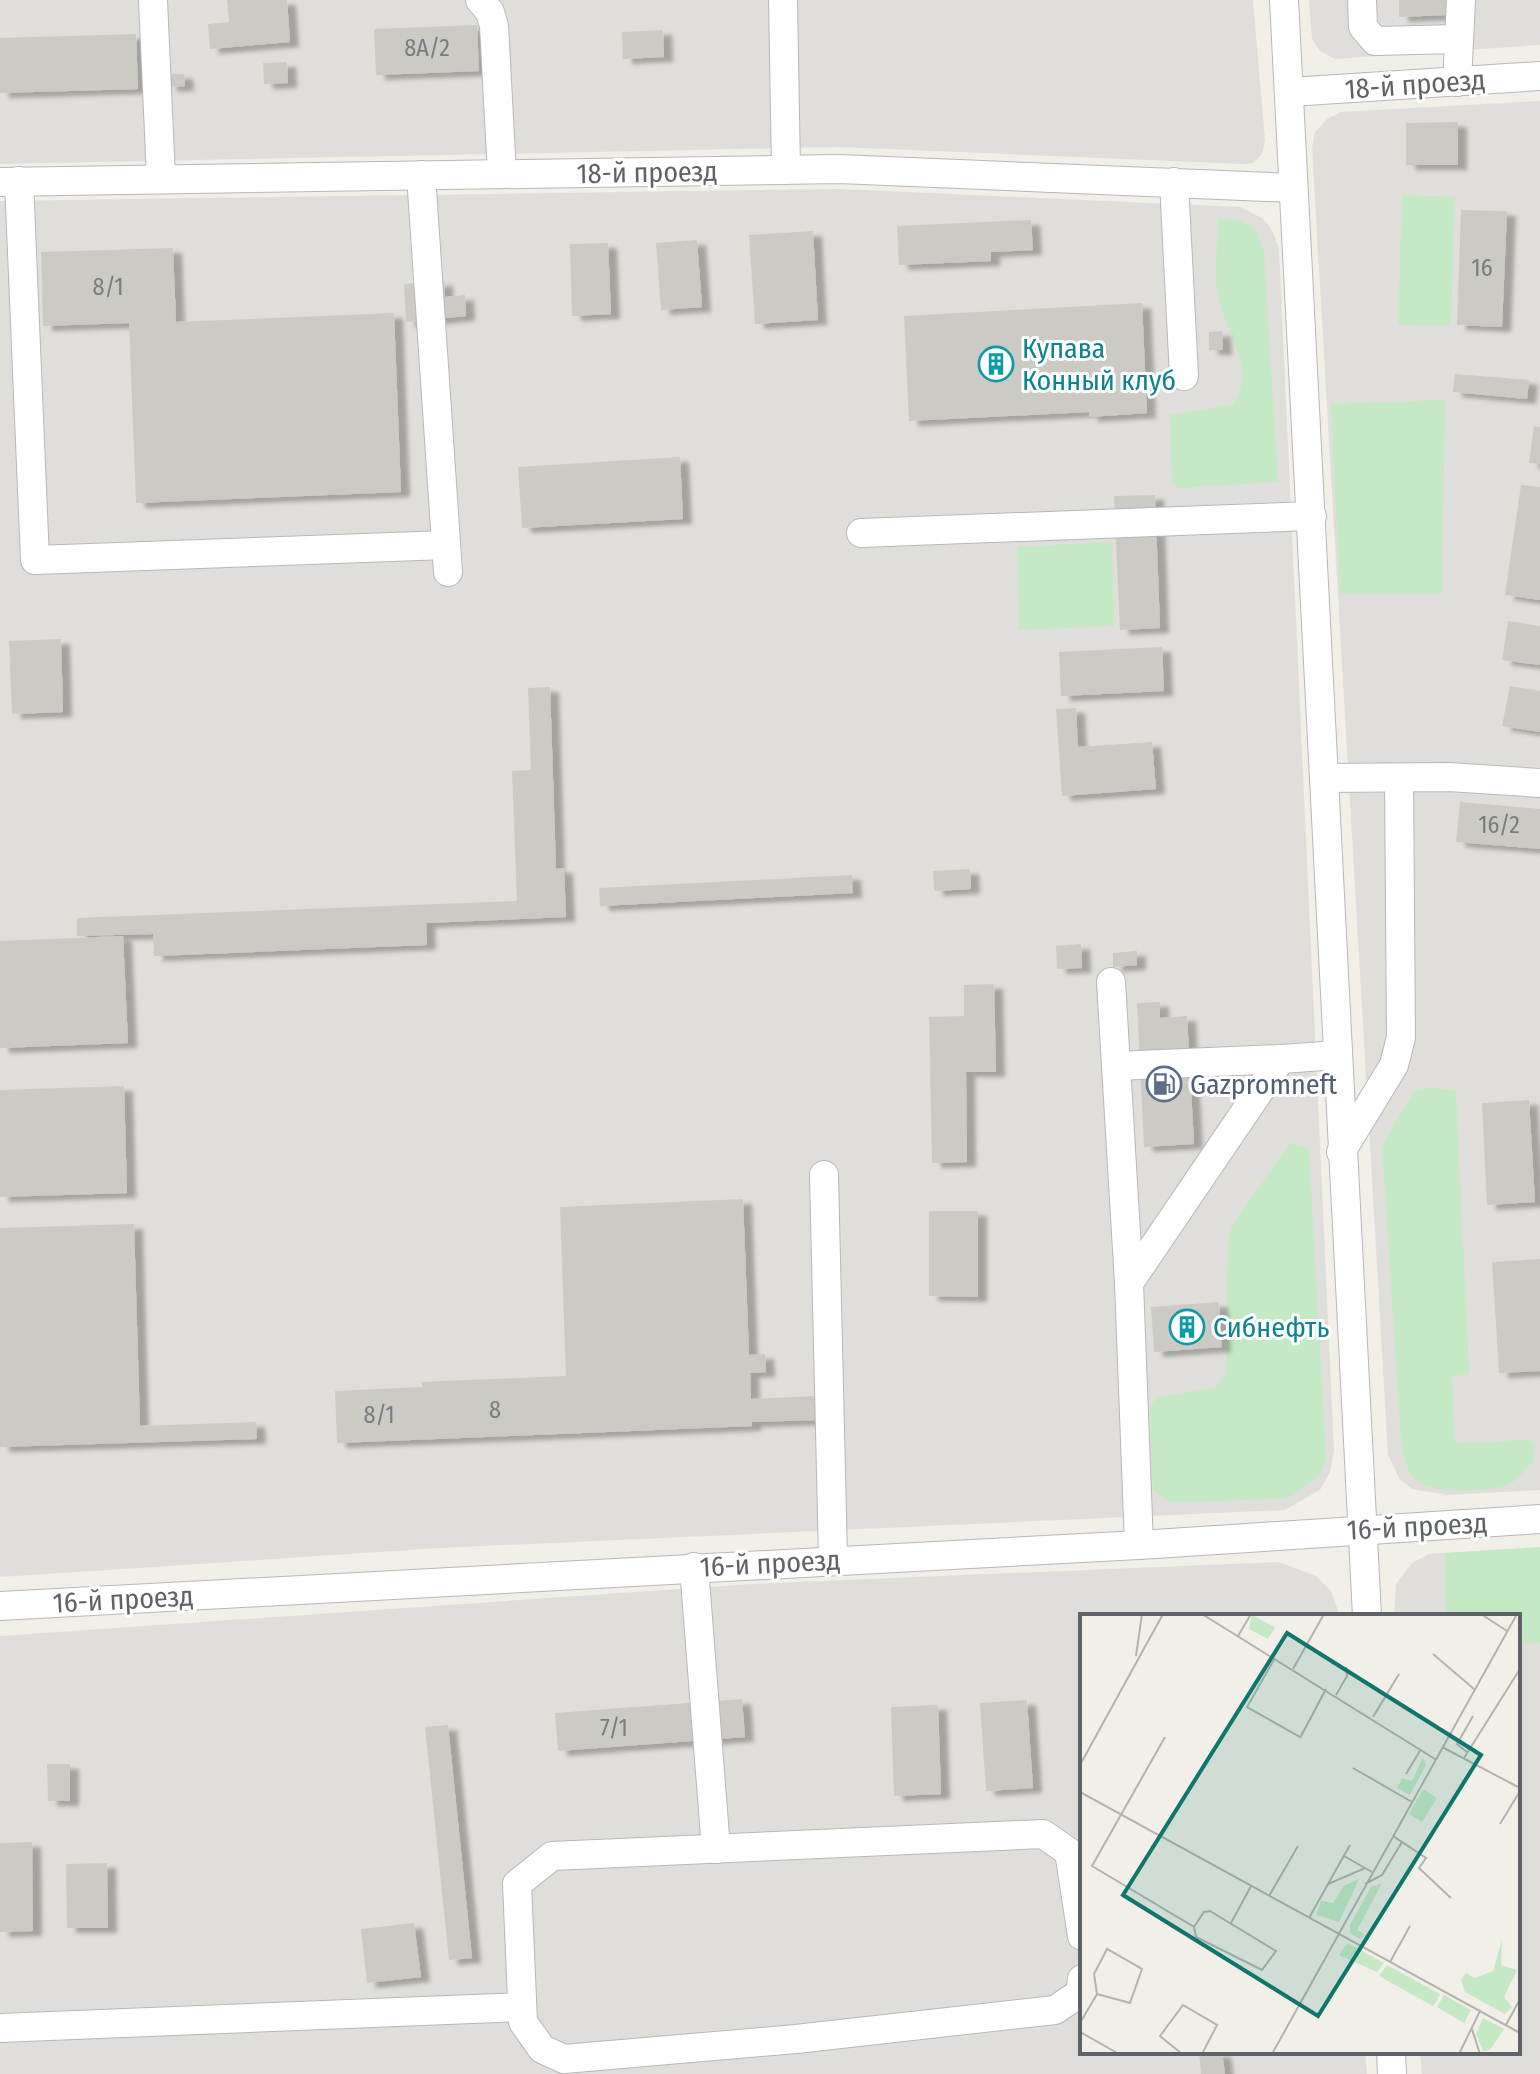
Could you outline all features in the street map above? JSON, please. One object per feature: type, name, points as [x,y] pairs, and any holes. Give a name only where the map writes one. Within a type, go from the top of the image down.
[{"type":"street","points":[[153,0],[161,178]]},
{"type":"street","points":[[480,0],[490,12],[494,26],[502,174]]},
{"type":"street","points":[[783,0],[786,170]]},
{"type":"street","points":[[1284,0],[1367,1614]]},
{"type":"street","points":[[1362,0],[1363,27],[1375,41],[1459,39]]},
{"type":"street","points":[[1457,82],[1461,0]]},
{"type":"street","name":"18-й проезд","points":[[1290,92],[1540,76]]},
{"type":"street","name":"18-й проезд","points":[[9,182],[786,170],[1293,188]]},
{"type":"street","points":[[9,182],[35,560],[447,559],[421,175]]},
{"type":"street","points":[[1174,182],[1184,376]]},
{"type":"street","points":[[861,533],[1312,516]]},
{"type":"street","points":[[1324,778],[1540,783]]},
{"type":"street","points":[[1341,1152],[1394,1065],[1401,1037],[1399,778]]},
{"type":"street","points":[[1111,982],[1129,1283],[1139,1545]]},
{"type":"street","points":[[1116,1066],[1338,1055]]},
{"type":"street","points":[[1129,1283],[1281,1059]]},
{"type":"street","points":[[824,1175],[833,1559]]},
{"type":"street","name":"16-й проезд","points":[[0,1606],[1139,1545],[1540,1519]]},
{"type":"street","points":[[694,1567],[716,1849]]},
{"type":"street","points":[[1080,1923],[1069,1852],[1043,1834],[552,1856],[535,1866],[517,1884],[523,2022],[542,2049],[564,2059],[796,2039],[1055,2010],[1080,1993]]},
{"type":"street","points":[[0,2028],[520,2007]]},
{"type":"street","points":[[1391,2054],[1392,2074]]},
{"type":"shaded area","points":[[0,0],[1253,0],[1265,140],[1262,154],[1253,163],[1244,164],[839,147],[0,164]]},
{"type":"shaded area","points":[[1309,0],[1540,0],[1540,45],[1335,59],[1320,51],[1312,39]]},
{"type":"shaded area","points":[[1540,101],[1540,1490],[1447,1495],[1412,1489],[1400,1480],[1388,1455],[1312,148],[1315,132],[1327,119],[1341,112]]},
{"type":"shaded area","points":[[838,189],[1240,207],[1262,218],[1272,230],[1279,248],[1334,1451],[1330,1472],[1320,1490],[1285,1510],[440,1548],[0,1577],[0,201]]},
{"type":"shaded area","points":[[1540,1547],[1540,2074],[1422,2074],[1420,2054],[1520,2054],[1520,1614],[1394,1614],[1396,1584],[1412,1563],[1429,1554]]},
{"type":"shaded area","points":[[1278,1562],[1316,1576],[1331,1591],[1339,1614],[1080,1614],[1080,2054],[1365,2054],[1367,2074],[0,2074],[0,1636],[752,1584]]},
{"type":"green space","points":[[1402,195],[1455,197],[1451,326],[1398,325]]},
{"type":"green space","points":[[1218,219],[1239,220],[1255,228],[1264,251],[1278,482],[1180,488],[1172,484],[1170,415],[1233,405],[1242,379],[1238,352],[1217,291]]},
{"type":"green space","points":[[1445,400],[1442,594],[1340,594],[1331,404]]},
{"type":"green space","points":[[1112,542],[1114,626],[1019,630],[1017,547]]},
{"type":"green space","points":[[1415,1090],[1456,1090],[1469,1374],[1452,1376],[1455,1443],[1530,1440],[1535,1446],[1534,1460],[1518,1478],[1507,1485],[1487,1489],[1446,1490],[1423,1485],[1409,1471],[1401,1440],[1382,1145]]},
{"type":"green space","points":[[1290,1143],[1309,1148],[1326,1460],[1318,1477],[1289,1498],[1172,1503],[1153,1491],[1150,1407],[1157,1397],[1216,1388],[1226,1372],[1228,1239],[1231,1227]]},
{"type":"green space","points":[[1540,1547],[1540,1643],[1520,1644],[1520,1614],[1446,1614],[1445,1553]]},
{"type":"building","points":[[227,0],[287,0],[290,42],[210,49],[208,24],[229,22]]},
{"type":"building","points":[[1399,0],[1446,0],[1446,15],[1399,17]]},
{"type":"building","points":[[477,25],[479,71],[376,75],[374,29]]},
{"type":"building","points":[[663,30],[664,57],[623,59],[622,32]]},
{"type":"building","points":[[136,34],[138,89],[0,93],[0,38]]},
{"type":"building","points":[[287,62],[288,83],[264,84],[263,63]]},
{"type":"building","points":[[168,74],[184,74],[185,86],[168,87]]},
{"type":"building","points":[[1458,122],[1458,165],[1406,165],[1406,123]]},
{"type":"building","points":[[1461,210],[1507,211],[1502,327],[1457,325]]},
{"type":"building","points":[[1031,220],[1033,250],[991,252],[991,261],[899,265],[897,226]]},
{"type":"building","points":[[813,231],[818,320],[755,324],[749,235]]},
{"type":"building","points":[[697,240],[702,307],[661,310],[656,243]]},
{"type":"building","points":[[608,243],[611,314],[572,316],[570,244]]},
{"type":"building","points":[[173,248],[176,322],[394,313],[401,492],[136,503],[129,323],[43,326],[41,252]]},
{"type":"building","points":[[444,281],[445,297],[465,295],[466,316],[406,322],[404,284]]},
{"type":"building","name":"Купава Конный клуб","points":[[1142,303],[1147,413],[1089,417],[1089,412],[909,421],[904,316]]},
{"type":"building","points":[[1222,331],[1223,350],[1209,350],[1209,332]]},
{"type":"building","points":[[1455,374],[1529,380],[1527,399],[1453,392]]},
{"type":"building","points":[[1534,426],[1540,427],[1540,464],[1529,463]]},
{"type":"building","points":[[680,457],[683,519],[522,528],[518,467]]},
{"type":"building","points":[[1521,485],[1540,487],[1540,600],[1505,595]]},
{"type":"building","points":[[1155,495],[1160,628],[1120,630],[1114,496]]},
{"type":"building","points":[[1508,621],[1540,626],[1540,665],[1502,660]]},
{"type":"building","points":[[61,639],[63,712],[12,714],[9,641]]},
{"type":"building","points":[[1162,647],[1164,691],[1061,696],[1059,652]]},
{"type":"building","points":[[1510,686],[1540,691],[1540,732],[1502,726]]},
{"type":"building","points":[[550,687],[556,869],[564,868],[566,917],[426,923],[427,945],[154,956],[153,934],[77,936],[77,918],[517,901],[512,771],[531,770],[528,688]]},
{"type":"building","points":[[1076,708],[1078,747],[1152,742],[1156,789],[1062,796],[1056,709]]},
{"type":"building","points":[[1460,802],[1540,809],[1540,849],[1456,842]]},
{"type":"building","points":[[970,869],[971,889],[934,891],[933,871]]},
{"type":"building","points":[[852,875],[853,893],[600,906],[599,888]]},
{"type":"building","points":[[123,936],[128,1043],[0,1048],[0,941]]},
{"type":"building","points":[[1081,944],[1082,968],[1057,969],[1056,946]]},
{"type":"building","points":[[1137,951],[1137,965],[1113,967],[1113,953]]},
{"type":"building","points":[[994,984],[996,1072],[966,1072],[967,1162],[932,1163],[929,1017],[964,1016],[964,985]]},
{"type":"building","points":[[1160,1002],[1160,1018],[1187,1016],[1194,1144],[1144,1147],[1137,1003]]},
{"type":"building","points":[[124,1086],[127,1193],[0,1197],[0,1090]]},
{"type":"building","points":[[1529,1100],[1535,1202],[1487,1205],[1482,1103]]},
{"type":"building","points":[[743,1199],[749,1355],[765,1354],[766,1372],[750,1373],[751,1399],[817,1396],[818,1420],[752,1422],[752,1426],[337,1443],[335,1391],[422,1387],[422,1382],[566,1376],[560,1207]]},
{"type":"building","points":[[929,1211],[978,1211],[978,1297],[929,1296]]},
{"type":"building","points":[[134,1224],[140,1426],[256,1422],[257,1439],[0,1447],[0,1228]]},
{"type":"building","points":[[1540,1259],[1540,1371],[1499,1373],[1492,1262]]},
{"type":"building","name":"Сибнефть","points":[[1219,1302],[1222,1347],[1154,1352],[1151,1307]]},
{"type":"building","points":[[742,1699],[745,1737],[558,1751],[555,1713]]},
{"type":"building","points":[[1027,1700],[1033,1788],[986,1791],[980,1703]]},
{"type":"building","points":[[938,1705],[941,1794],[894,1796],[891,1707]]},
{"type":"building","points":[[448,1725],[472,1958],[449,1960],[425,1727]]},
{"type":"building","points":[[47,1764],[70,1764],[70,1801],[48,1801]]},
{"type":"building","points":[[32,1842],[33,1931],[0,1932],[0,1843]]},
{"type":"building","points":[[107,1863],[108,1928],[67,1928],[66,1864]]},
{"type":"building","points":[[414,1923],[421,1977],[367,1983],[361,1929]]},
{"type":"building","points":[[1199,2054],[1222,2054],[1225,2074],[1201,2074]]},
{"type":"place","name":"Купава Конный клуб","points":[[996,364]]},
{"type":"place","name":"Gazpromneft","points":[[1164,1084]]},
{"type":"place","name":"Сибнефть","points":[[1187,1327]]}]
